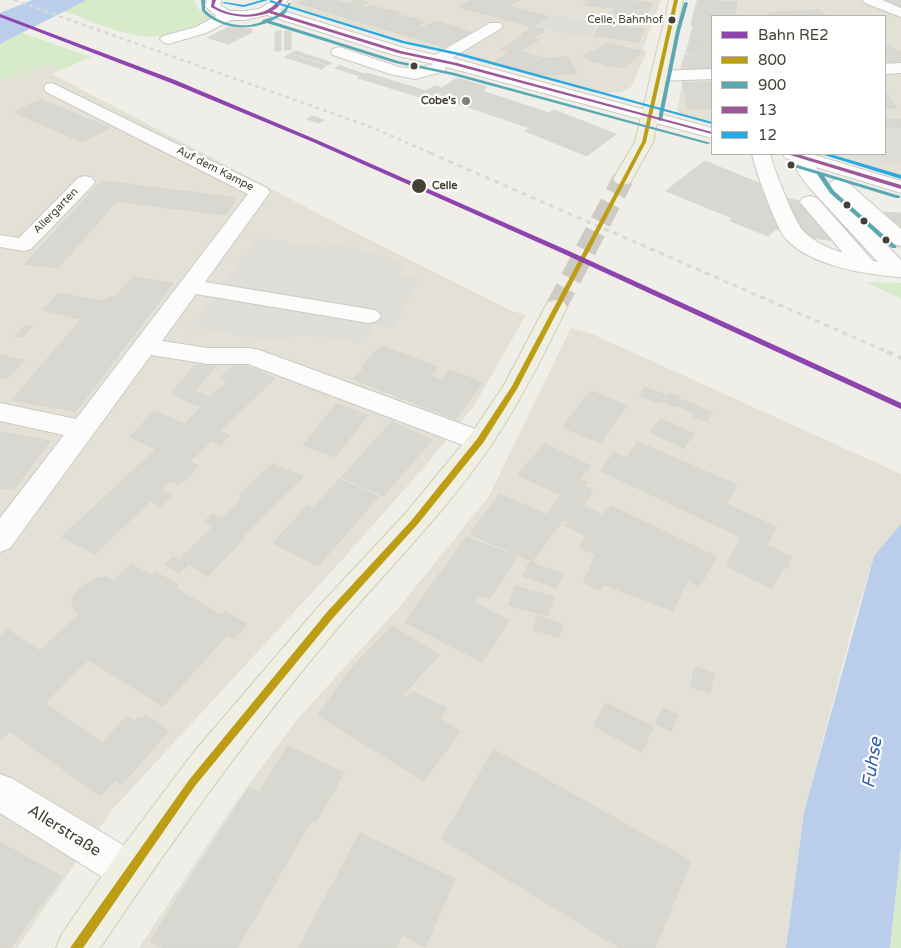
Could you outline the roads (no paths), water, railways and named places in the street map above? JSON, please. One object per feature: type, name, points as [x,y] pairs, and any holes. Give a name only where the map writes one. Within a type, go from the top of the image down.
[{"type":"main road","points":[[623,178],[644,142],[676,0]]},
{"type":"main road","points":[[76,948],[206,765],[330,615],[414,523],[480,441],[515,387],[556,307]]},
{"type":"street","points":[[214,0],[212,6],[215,10],[229,14],[249,15],[268,11],[279,4],[280,0]]},
{"type":"street","points":[[870,0],[901,13]]},
{"type":"street","points":[[268,11],[312,23],[400,52],[455,64],[650,118],[711,133]]},
{"type":"street","points":[[168,39],[201,30],[229,14]]},
{"type":"street","points":[[312,23],[304,34],[314,44],[396,71],[414,74],[423,73],[455,64]]},
{"type":"street","points":[[438,60],[495,26]]},
{"type":"street","points":[[886,69],[901,68]]},
{"type":"street","points":[[658,76],[711,74]]},
{"type":"street","name":"Auf dem Kampe","points":[[0,540],[260,192],[52,88]]},
{"type":"street","points":[[761,155],[766,173],[794,235],[813,247],[866,267],[900,270]]},
{"type":"street","points":[[794,155],[790,177],[866,267]]},
{"type":"street","points":[[794,155],[901,187]]},
{"type":"street","points":[[794,155],[814,181],[873,245],[900,270]]},
{"type":"street","points":[[824,163],[839,185],[901,240]]},
{"type":"street","name":"Allergarten","points":[[0,241],[24,245],[85,182]]},
{"type":"street","points":[[191,286],[368,316]]},
{"type":"street","points":[[146,346],[208,356],[250,356],[480,441]]},
{"type":"street","points":[[0,412],[83,430]]},
{"type":"street","name":"Allerstraße","points":[[0,792],[129,871]]},
{"type":"water","points":[[32,0],[87,0],[0,44],[0,13]]},
{"type":"water","name":"Fuhse","points":[[901,524],[901,847],[890,948],[786,948],[804,812],[874,556]]},
{"type":"tunnel","points":[[556,307],[623,179]]},
{"type":"railway","points":[[14,0],[371,127],[433,154]]},
{"type":"railway","points":[[430,153],[890,353]]},
{"type":"railway","points":[[887,352],[901,358]]},
{"type":"rail line","name":"RE2","points":[[0,15],[173,82],[399,177],[901,406]]},
{"type":"place","name":"Celle, Bahnhof","points":[[672,20]]},
{"type":"place","name":"Cobe's","points":[[466,101]]},
{"type":"place","name":"Celle","points":[[419,186]]}]
